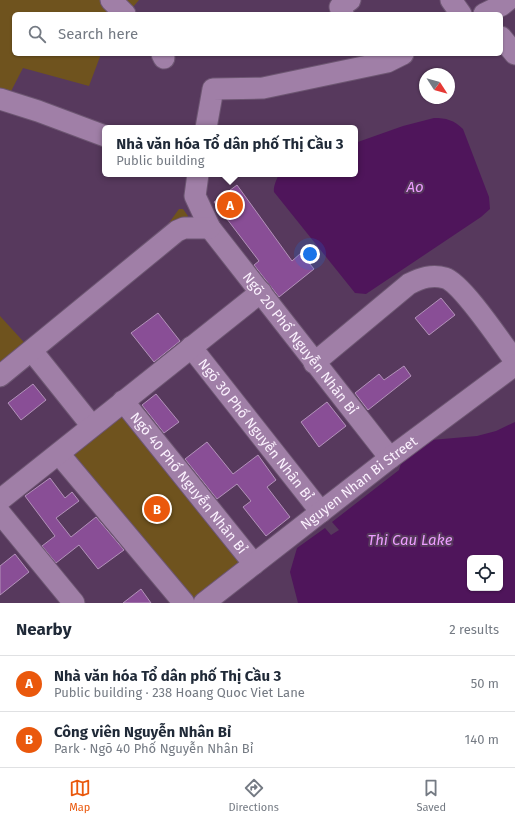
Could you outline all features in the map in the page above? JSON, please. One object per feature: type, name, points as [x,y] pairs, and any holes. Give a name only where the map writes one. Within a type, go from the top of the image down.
[{"type":"street","points":[[111,0],[123,12]]},
{"type":"street","points":[[451,0],[460,12]]},
{"type":"street","points":[[488,12],[502,5],[508,0]]},
{"type":"street","points":[[503,39],[515,54]]},
{"type":"street","points":[[207,125],[213,89],[263,88],[360,61],[387,62],[399,56]]},
{"type":"street","points":[[0,99],[38,111],[102,135]]},
{"type":"street","name":"Ngõ 20 Phố Nguyễn Nhân Bỉ","points":[[198,177],[195,196],[210,228],[261,292],[314,363],[390,458]]},
{"type":"street","points":[[0,376],[177,231],[184,228],[210,228]]},
{"type":"street","points":[[314,363],[409,284],[424,277],[446,278],[463,293],[513,367]]},
{"type":"street","points":[[0,500],[261,292]]},
{"type":"street","name":"Ngõ 30 Phố Nguyễn Nhân Bỉ","points":[[191,348],[321,512]]},
{"type":"street","points":[[32,351],[92,426]]},
{"type":"street","name":"Nguyen Nhan Bi Street","points":[[204,603],[390,458],[513,367]]},
{"type":"street","name":"Ngõ 40 Phố Nguyễn Nhân Bỉ","points":[[123,401],[254,564]]},
{"type":"street","points":[[59,454],[184,603]]},
{"type":"street","points":[[0,513],[74,603]]},
{"type":"shaded area","points":[[0,0],[139,0],[129,12],[12,12],[12,56],[100,56],[89,86],[23,68],[7,99],[0,97]]},
{"type":"shaded area","points":[[179,209],[183,209],[188,216],[186,220],[161,234]]},
{"type":"shaded area","points":[[0,316],[32,351],[0,376]]},
{"type":"shaded area","points":[[123,401],[254,564],[204,603],[184,603],[59,454]]},
{"type":"water","name":"Ao","points":[[434,118],[442,118],[456,123],[463,129],[489,197],[490,209],[481,217],[366,294],[355,293],[274,192],[275,185],[278,177],[358,177],[358,142],[403,126]]},
{"type":"water","name":"Thi Cau Lake","points":[[515,422],[515,603],[298,603],[290,572],[297,548],[325,528],[331,535],[339,530],[332,522],[399,470],[401,463],[431,440],[477,436],[496,431]]},
{"type":"building","points":[[237,185],[292,261],[301,253],[314,269],[279,297],[254,265],[259,261],[214,202]]},
{"type":"building","points":[[441,298],[455,315],[429,335],[415,318]]},
{"type":"building","points":[[158,313],[180,341],[154,362],[131,333]]},
{"type":"building","points":[[404,366],[411,376],[368,410],[355,393],[379,374],[384,380]]},
{"type":"building","points":[[33,384],[46,400],[21,420],[8,403]]},
{"type":"building","points":[[156,394],[179,422],[164,433],[142,405]]},
{"type":"building","points":[[327,402],[346,426],[319,447],[301,422]]},
{"type":"building","points":[[207,442],[233,474],[258,455],[276,480],[267,487],[290,517],[266,536],[243,507],[251,501],[237,484],[217,499],[185,459]]},
{"type":"building","points":[[50,478],[65,498],[72,492],[79,501],[56,518],[71,537],[96,517],[124,550],[98,569],[79,545],[56,563],[42,546],[55,536],[25,496]]},
{"type":"building","points":[[15,554],[29,572],[0,595],[0,566]]},
{"type":"building","points":[[141,589],[151,603],[123,603]]},
{"type":"place","name":"Nhà văn hóa Tổ dân phố Thị Cầu 3","points":[[230,205]]},
{"type":"place","name":"Công viên Nguyễn Nhân Bỉ","points":[[157,509]]}]
